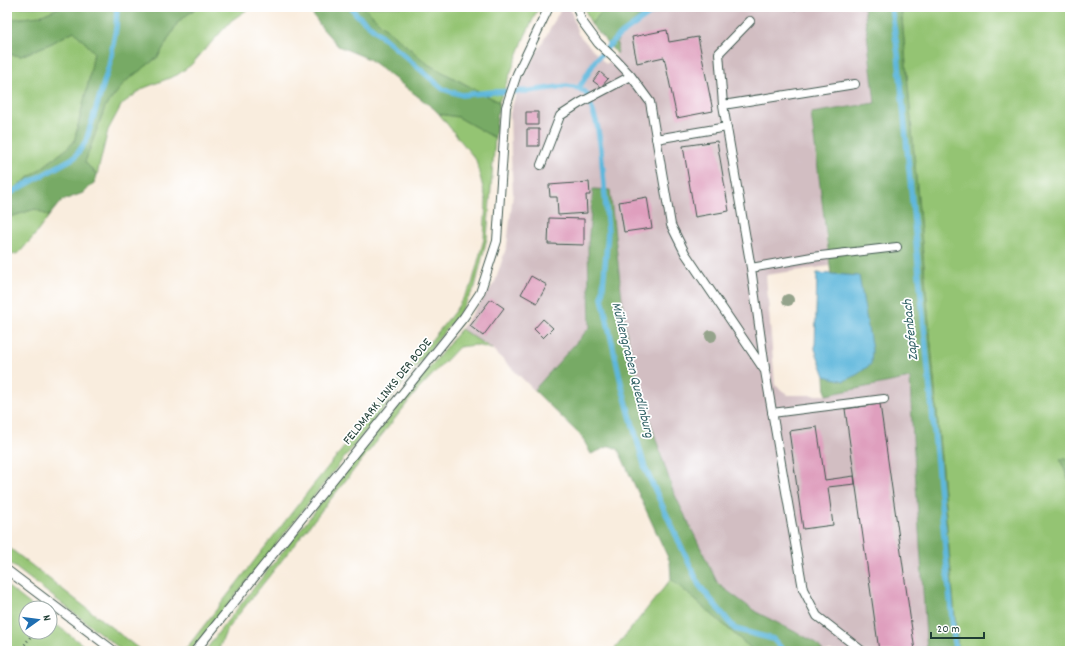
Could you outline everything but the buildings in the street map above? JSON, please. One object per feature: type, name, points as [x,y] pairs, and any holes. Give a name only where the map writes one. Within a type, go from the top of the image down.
[{"type":"lane","name":"FELDMARK LINKS DER BODE","points":[[195,651],[464,317],[480,293],[497,241],[506,107],[513,82],[549,7]]},
{"type":"lane","points":[[577,7],[581,20],[598,43],[631,76],[650,102],[671,224],[685,253],[765,371]]},
{"type":"lane","points":[[750,21],[720,53],[723,105],[751,268],[765,371],[803,589],[816,616],[862,651]]},
{"type":"lane","points":[[541,165],[560,116],[580,103],[631,76]]},
{"type":"lane","points":[[723,105],[855,84]]},
{"type":"lane","points":[[656,139],[727,127]]},
{"type":"lane","points":[[751,268],[812,257],[897,247]]},
{"type":"lane","points":[[772,413],[884,399]]},
{"type":"lane","points":[[7,570],[114,651]]},
{"type":"path","points":[[20,651],[28,640]]},
{"type":"shaded area","points":[[562,7],[570,7],[578,34],[606,64],[617,54],[618,34],[653,7],[864,7],[875,103],[811,113],[829,266],[766,275],[775,385],[788,395],[826,395],[910,378],[927,651],[823,651],[815,642],[756,612],[718,584],[673,491],[645,406],[625,327],[618,268],[593,190],[588,247],[590,327],[534,390],[492,349],[461,329],[495,282],[507,245],[513,193],[510,113],[519,85]]},
{"type":"green space","points":[[7,7],[61,7],[40,16],[13,19],[7,17]]},
{"type":"green space","points":[[61,7],[197,7],[178,22],[158,57],[126,81],[105,107],[85,162],[97,175],[95,182],[83,193],[61,201],[49,216],[35,209],[7,218],[7,192],[15,188],[74,142],[94,52],[74,31],[52,43],[21,56],[7,54],[7,17],[13,19],[40,16]]},
{"type":"green space","points":[[197,7],[251,7],[232,20],[191,65],[177,75],[144,88],[122,104],[108,130],[97,175],[85,162],[105,107],[126,81],[158,57],[178,22]]},
{"type":"green space","points":[[309,7],[364,7],[382,25],[429,65],[499,102],[495,138],[458,117],[439,114],[369,59],[338,46],[322,28]]},
{"type":"green space","points":[[364,7],[539,7],[525,36],[499,102],[429,65],[382,25]]},
{"type":"green space","points":[[584,7],[606,7],[591,24]]},
{"type":"green space","points":[[606,7],[653,7],[618,34],[617,54],[591,24]]},
{"type":"green space","points":[[864,7],[901,7],[958,651],[927,651],[910,378],[826,395],[825,376],[844,381],[859,276],[831,274],[811,113],[875,103]]},
{"type":"green space","points":[[901,7],[1070,7],[1070,459],[1060,459],[1070,483],[1070,651],[958,651]]},
{"type":"green space","points":[[74,31],[94,52],[74,142],[15,188],[7,192],[7,54],[21,56],[52,43]]},
{"type":"green space","points":[[439,114],[458,117],[495,138],[487,238],[475,287],[460,312],[191,651],[183,651],[314,484],[455,311],[472,284],[484,239],[486,200],[476,160]]},
{"type":"green space","points":[[593,189],[610,190],[625,327],[645,406],[673,491],[718,584],[756,612],[815,642],[823,651],[754,651],[671,579],[670,562],[618,449],[610,446],[591,454],[582,437],[534,390],[590,327],[588,247]]},
{"type":"green space","points":[[35,209],[49,216],[19,253],[7,256],[7,218]]},
{"type":"green space","points":[[461,329],[492,349],[476,345],[459,347],[417,391],[227,629],[218,651],[205,651],[221,629]]},
{"type":"green space","points":[[1060,459],[1070,459],[1070,483]]},
{"type":"green space","points":[[7,546],[139,649],[146,651],[123,651],[7,561]]},
{"type":"green space","points":[[671,579],[754,651],[613,651]]},
{"type":"green space","points":[[7,586],[25,600],[18,600],[18,640],[58,640],[58,626],[91,651],[7,651]]},
{"type":"water","points":[[817,273],[859,276],[872,350],[871,364],[858,374],[844,381],[825,376],[815,349]]},
{"type":"waterway","name":"Mühlengraben Quedlinburg","points":[[7,195],[75,157],[86,141],[109,66],[116,28],[117,7]]},
{"type":"waterway","name":"Mühlengraben Quedlinburg","points":[[351,7],[356,14],[443,89],[462,95],[492,92],[529,91],[566,86],[579,88],[587,94],[597,124],[601,149],[608,232],[602,298],[622,387],[645,468],[699,585],[735,629],[773,639],[784,651]]},
{"type":"waterway","points":[[579,88],[595,61],[617,37],[659,7]]},
{"type":"waterway","name":"Zapfenbach","points":[[891,7],[898,54],[955,651]]}]
